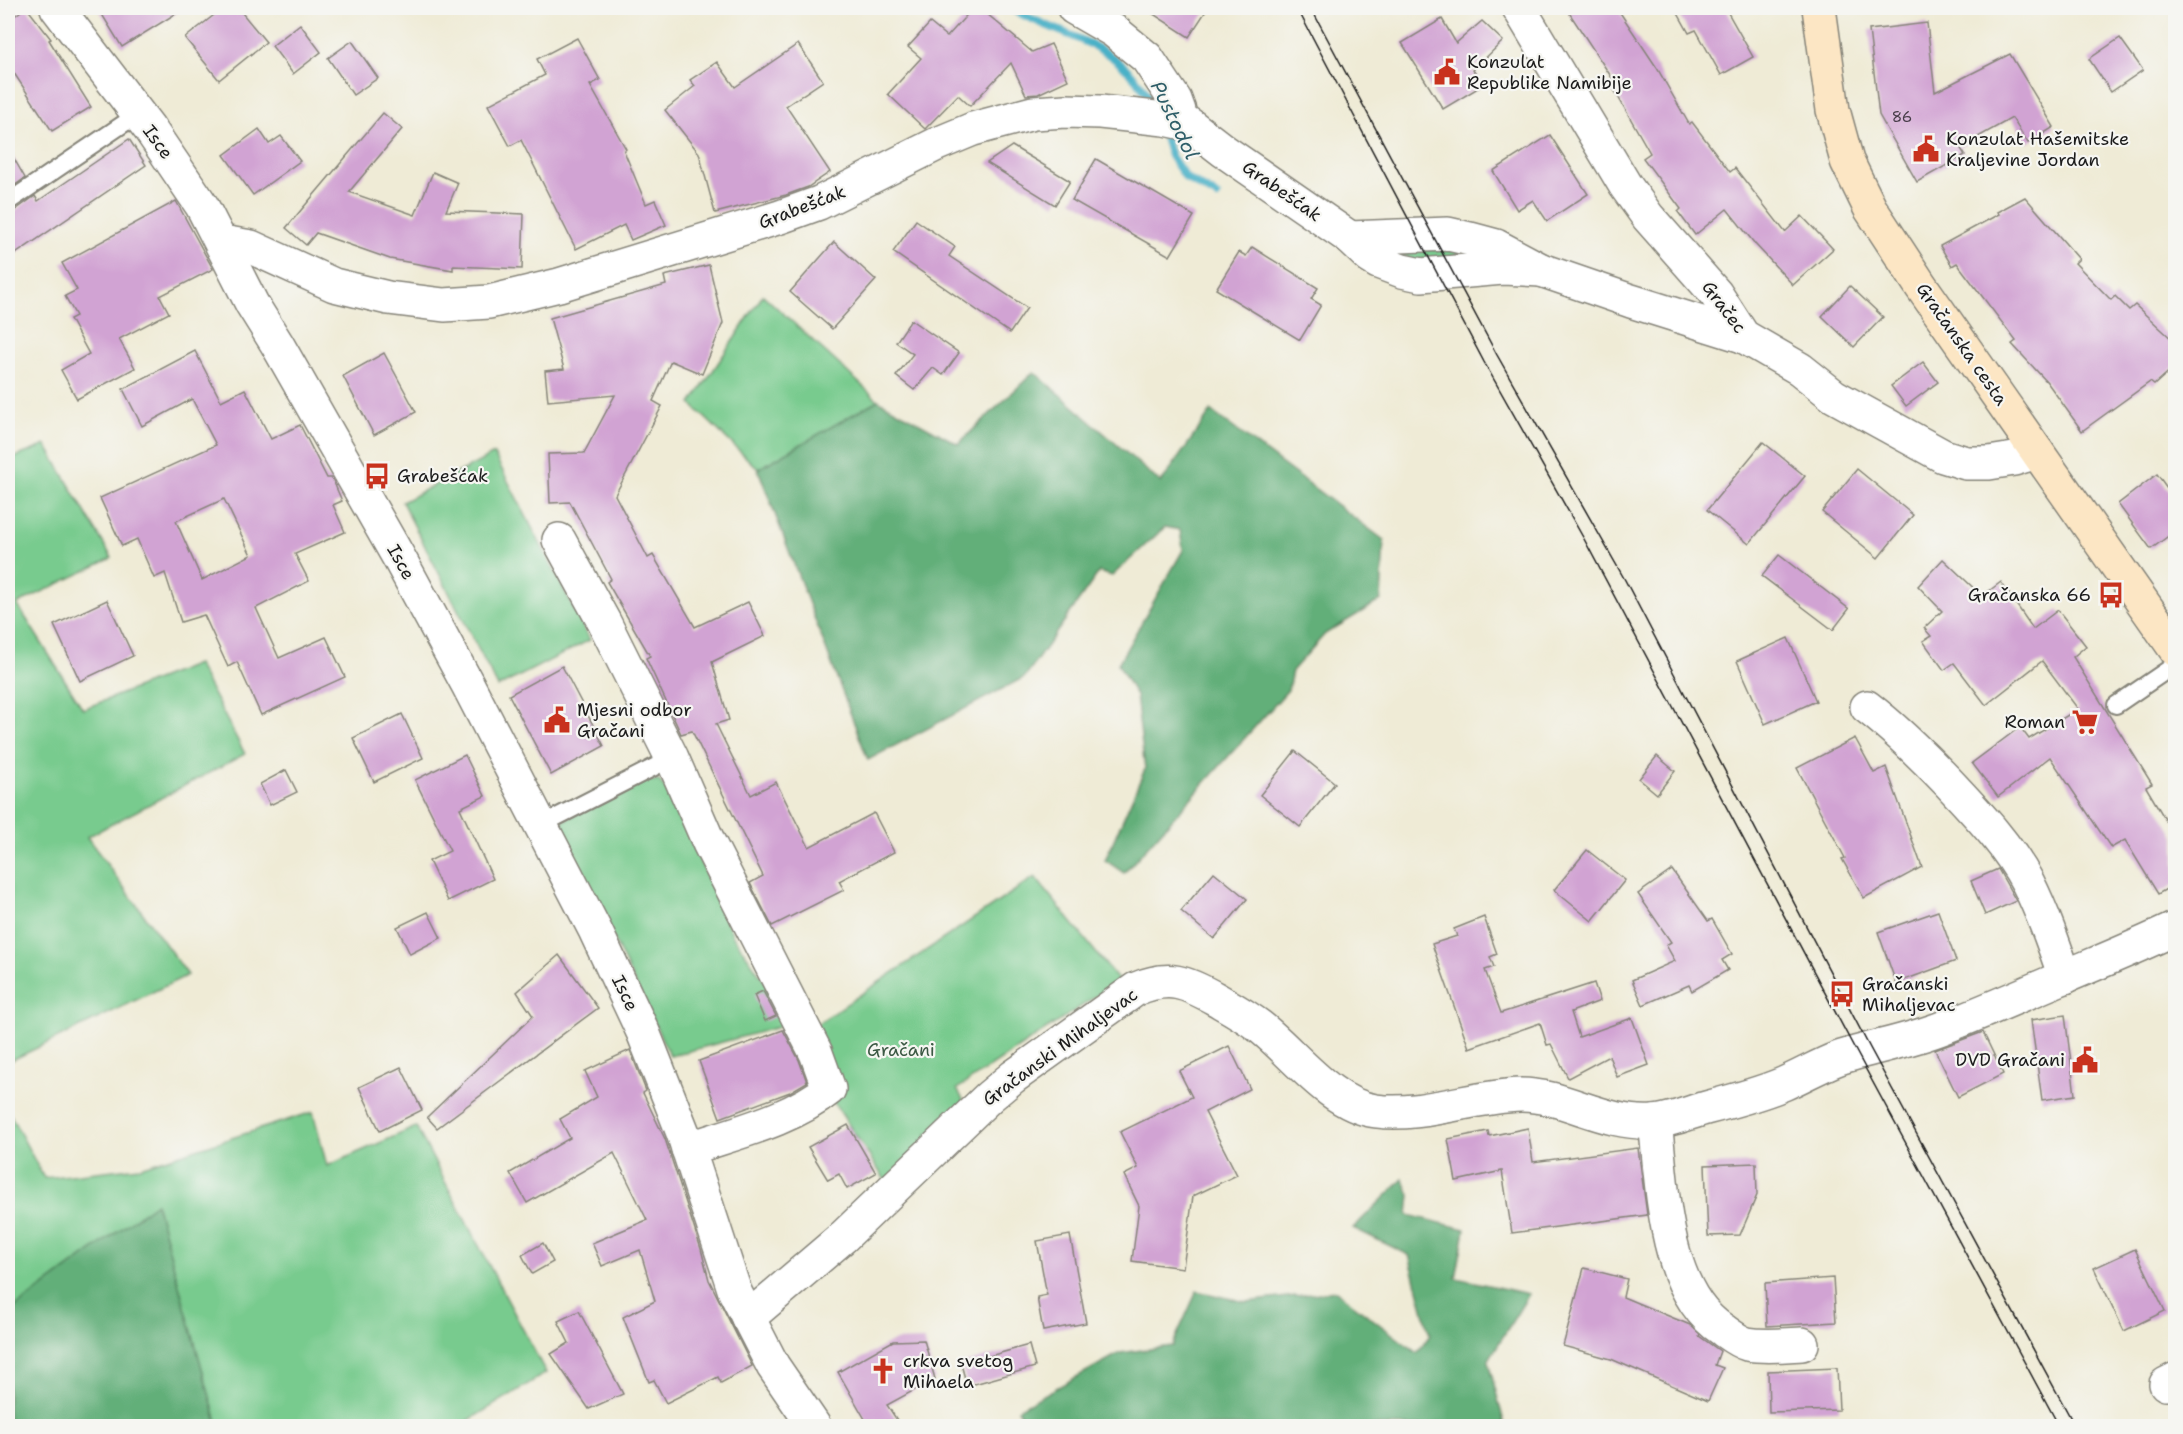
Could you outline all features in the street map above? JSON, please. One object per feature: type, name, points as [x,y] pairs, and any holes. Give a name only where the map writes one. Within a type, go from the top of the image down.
[{"type":"main road","name":"Gračanska cesta","points":[[1819,8],[1833,110],[1847,161],[1856,183],[1889,239],[2175,650]]},
{"type":"street","name":"Isce","points":[[57,8],[177,167],[222,242],[252,304],[403,566],[541,825],[644,1032],[688,1149],[735,1292],[773,1366],[814,1426]]},
{"type":"street","points":[[1074,8],[1114,31],[1147,58],[1175,100],[1179,111],[1162,119]]},
{"type":"street","name":"Gračec","points":[[1519,8],[1625,185],[1648,217],[1716,294],[1743,336],[1800,369],[1834,396],[1943,456],[1966,463],[1989,463],[2037,452]]},
{"type":"street","name":"Grabešćak","points":[[222,242],[251,247],[334,285],[388,298],[444,304],[489,303],[559,285],[780,218],[844,191],[937,144],[1002,120],[1033,113],[1100,112],[1162,119],[1197,129],[1224,151],[1350,238],[1448,234],[1496,246],[1541,270],[1743,336]]},
{"type":"street","points":[[559,540],[604,622],[672,758],[709,843],[816,1053],[829,1089],[812,1103],[688,1149]]},
{"type":"street","points":[[1867,707],[1913,745],[1968,803],[2012,857],[2040,908],[2065,977]]},
{"type":"street","name":"Gračanski Mihaljevac","points":[[748,1318],[842,1238],[989,1097],[1013,1077],[1136,989],[1149,984],[1162,981],[1188,984],[1236,1010],[1260,1026],[1334,1092],[1361,1107],[1374,1111],[1417,1110],[1503,1096],[1523,1095],[1554,1100],[1605,1117],[1655,1122],[1781,1085],[1838,1059],[1882,1044],[1939,1029],[2175,928]]},
{"type":"street","points":[[1655,1122],[1671,1247],[1678,1270],[1701,1311],[1714,1325],[1745,1344],[1802,1344]]},
{"type":"lane","points":[[8,202],[138,114]]},
{"type":"lane","points":[[2116,705],[2175,664]]},
{"type":"lane","points":[[541,825],[672,758]]},
{"type":"green space","points":[[1379,246],[1481,252],[1426,265]]},
{"type":"green space","points":[[763,295],[878,400],[758,469],[691,404]]},
{"type":"green space","points":[[1034,372],[1161,483],[1211,411],[1384,540],[1381,600],[1325,634],[1292,671],[1288,690],[1124,873],[1105,860],[1145,769],[1136,696],[1118,664],[1183,550],[1180,530],[1165,527],[1112,576],[1099,572],[1025,677],[868,760],[758,469],[878,400],[958,444]]},
{"type":"green space","points":[[46,445],[112,558],[17,604],[83,709],[197,664],[245,754],[87,837],[188,975],[8,1062],[8,460]]},
{"type":"green space","points":[[494,454],[590,640],[498,687],[402,502]]},
{"type":"green space","points":[[645,780],[659,781],[670,793],[733,936],[794,1023],[670,1056],[566,840],[562,821]]},
{"type":"green space","name":"Gračani","points":[[1035,877],[1119,981],[957,1089],[966,1105],[887,1183],[831,1098],[845,1089],[811,1028]]},
{"type":"green space","points":[[8,1110],[44,1178],[140,1167],[313,1112],[327,1166],[416,1127],[546,1373],[469,1420],[471,1426],[218,1426],[156,1203],[8,1313]]},
{"type":"green space","points":[[1403,1179],[1410,1195],[1408,1215],[1465,1229],[1456,1278],[1529,1294],[1488,1361],[1505,1426],[1024,1426],[1018,1409],[1120,1353],[1172,1346],[1197,1291],[1246,1302],[1336,1291],[1417,1353],[1430,1335],[1409,1255],[1353,1228]]},
{"type":"green space","points":[[156,1203],[218,1426],[8,1426],[8,1313]]},
{"type":"building","points":[[25,8],[51,39],[49,40],[91,107],[52,131],[8,64],[8,21]]},
{"type":"building","points":[[98,8],[185,8],[122,47]]},
{"type":"building","points":[[223,8],[238,8],[266,42],[219,80],[185,38]]},
{"type":"building","points":[[973,8],[980,8],[1032,52],[1051,44],[1068,80],[1038,94],[1026,95],[1011,63],[970,106],[958,95],[925,129],[888,94],[921,58],[908,47],[930,23],[947,37]]},
{"type":"building","points":[[1144,8],[1208,8],[1189,37]]},
{"type":"building","points":[[1566,8],[1617,8],[1657,68],[1689,124],[1692,122],[1730,172],[1735,168],[1785,232],[1802,216],[1833,249],[1793,285],[1755,244],[1727,209],[1695,235],[1678,212],[1681,209],[1643,158],[1650,153],[1612,86],[1616,84]]},
{"type":"building","points":[[1675,8],[1733,8],[1727,11],[1753,57],[1721,75],[1696,30],[1689,33]]},
{"type":"building","name":"Konzulat Republike Namibije","points":[[1442,19],[1456,43],[1482,21],[1503,41],[1473,70],[1483,85],[1443,109],[1402,43]]},
{"type":"building","points":[[1927,23],[1935,92],[2010,54],[2054,127],[2028,143],[2012,118],[1960,147],[1965,155],[1917,182],[1879,115],[1869,30]]},
{"type":"building","points":[[300,24],[321,52],[293,74],[272,46]]},
{"type":"building","points":[[577,38],[600,80],[590,85],[626,149],[624,151],[646,204],[655,200],[666,225],[631,240],[624,225],[576,249],[521,140],[510,146],[488,105],[545,75],[537,59]]},
{"type":"building","points":[[2120,38],[2143,70],[2111,92],[2089,59]]},
{"type":"building","points":[[352,41],[378,78],[353,95],[328,58]]},
{"type":"building","points":[[798,44],[823,81],[786,106],[830,172],[808,187],[786,195],[715,213],[699,153],[665,110],[695,86],[690,80],[717,62],[735,87]]},
{"type":"building","points":[[383,113],[402,129],[349,192],[415,215],[433,172],[458,183],[446,211],[524,214],[522,269],[453,266],[453,270],[390,259],[316,233],[306,245],[286,228]]},
{"type":"building","points":[[259,129],[269,144],[281,136],[300,161],[253,195],[224,155]]},
{"type":"building","points":[[1550,135],[1588,194],[1547,221],[1533,200],[1517,210],[1493,171]]},
{"type":"building","points":[[129,139],[146,165],[8,259],[8,212],[14,211],[35,196],[38,201]]},
{"type":"building","points":[[1012,146],[1070,181],[1055,205],[987,163]]},
{"type":"building","points":[[8,148],[25,178],[8,190]]},
{"type":"building","points":[[1096,159],[1194,216],[1170,256],[1072,200]]},
{"type":"building","points":[[2025,197],[2079,259],[2075,263],[2111,300],[2115,296],[2129,310],[2135,305],[2175,342],[2175,366],[2154,385],[2150,382],[2082,431],[2047,382],[2012,344],[2016,341],[1957,263],[1952,266],[1940,246]]},
{"type":"building","points":[[176,201],[213,269],[160,296],[169,313],[119,339],[135,368],[77,399],[61,370],[89,354],[70,319],[76,316],[65,296],[77,290],[62,263]]},
{"type":"building","points":[[916,220],[955,247],[949,256],[1027,308],[1010,333],[893,252]]},
{"type":"building","points":[[834,242],[876,280],[832,329],[790,292]]},
{"type":"building","points":[[1252,247],[1318,288],[1311,299],[1321,305],[1300,340],[1216,289],[1239,252],[1246,256]]},
{"type":"building","points":[[709,265],[723,323],[702,374],[671,361],[653,401],[662,406],[615,495],[648,558],[653,555],[695,627],[748,602],[765,636],[712,662],[729,720],[716,724],[751,795],[776,782],[809,847],[874,813],[894,852],[839,881],[844,890],[772,926],[750,883],[763,876],[692,731],[681,734],[646,658],[650,656],[607,582],[611,579],[570,502],[550,503],[548,454],[584,453],[615,395],[548,401],[545,371],[564,369],[550,318],[666,285],[664,276]]},
{"type":"building","points":[[1850,286],[1883,317],[1854,347],[1822,316]]},
{"type":"building","points":[[911,320],[959,353],[943,375],[933,368],[914,390],[896,376],[913,354],[896,342]]},
{"type":"building","points":[[195,351],[221,401],[245,389],[271,439],[300,425],[327,478],[332,478],[342,501],[333,505],[345,532],[295,554],[309,581],[256,608],[279,658],[326,637],[345,677],[261,715],[237,662],[228,667],[204,615],[181,622],[165,573],[154,578],[137,539],[122,546],[100,498],[216,445],[192,399],[142,426],[123,389]],"holes":[[[224,499],[251,555],[202,580],[176,521]]]},
{"type":"building","points":[[384,353],[416,412],[374,435],[343,376]]},
{"type":"building","points":[[1923,362],[1938,382],[1906,406],[1891,386]]},
{"type":"building","points":[[1763,442],[1805,476],[1749,544],[1707,510]]},
{"type":"building","points":[[1857,469],[1913,515],[1878,558],[1822,512]]},
{"type":"building","points":[[2157,474],[2175,499],[2175,531],[2151,549],[2118,504]]},
{"type":"building","points":[[1779,555],[1849,609],[1833,630],[1762,576]]},
{"type":"building","points":[[1943,559],[1982,596],[2001,582],[2033,629],[2058,610],[2086,646],[2073,657],[2152,784],[2146,787],[2175,836],[2175,884],[2158,894],[2125,840],[2111,848],[2050,757],[1998,797],[1972,763],[2020,727],[2029,739],[2078,709],[2042,661],[1986,705],[1954,663],[1944,670],[1923,641],[1931,636],[1924,628],[1942,611],[1918,586]]},
{"type":"building","points":[[107,600],[133,656],[80,681],[54,625]]},
{"type":"building","points":[[1788,638],[1816,701],[1765,724],[1737,661]]},
{"type":"building","name":"Mjesni odbor Gračani","points":[[562,666],[604,746],[551,775],[509,695]]},
{"type":"building","points":[[402,714],[423,758],[374,782],[353,738]]},
{"type":"building","points":[[1855,738],[1874,773],[1886,767],[1922,867],[1864,898],[1797,768]]},
{"type":"building","points":[[1295,751],[1335,783],[1300,827],[1260,795]]},
{"type":"building","points":[[465,755],[485,796],[460,808],[493,879],[448,901],[429,861],[450,851],[415,780]]},
{"type":"building","points":[[1657,756],[1675,771],[1657,794],[1639,779]]},
{"type":"building","points":[[286,770],[297,792],[270,805],[260,784]]},
{"type":"building","points":[[1587,850],[1625,880],[1592,921],[1554,890]]},
{"type":"building","points":[[1998,869],[2016,901],[1985,915],[1971,881]]},
{"type":"building","points":[[1672,870],[1708,921],[1712,919],[1732,954],[1722,960],[1728,970],[1692,991],[1689,985],[1643,1005],[1632,980],[1675,961],[1666,945],[1671,942],[1638,894]]},
{"type":"building","points":[[1214,872],[1247,899],[1214,939],[1181,911]]},
{"type":"building","points":[[1938,911],[1956,961],[1896,983],[1878,932]]},
{"type":"building","points":[[428,912],[441,938],[410,954],[397,927]]},
{"type":"building","points":[[1484,917],[1497,954],[1490,957],[1494,967],[1485,970],[1501,1013],[1594,983],[1600,1001],[1571,1012],[1579,1037],[1632,1018],[1649,1065],[1617,1077],[1609,1056],[1568,1078],[1551,1044],[1547,1045],[1540,1023],[1469,1048],[1432,944],[1457,936],[1454,929]]},
{"type":"building","points":[[559,955],[598,1008],[437,1128],[427,1117],[533,1016],[517,992]]},
{"type":"building","points":[[763,991],[776,1016],[765,1021],[754,995]]},
{"type":"building","points":[[2065,1015],[2075,1095],[2042,1100],[2031,1020]]},
{"type":"building","points":[[783,1030],[799,1060],[807,1082],[790,1092],[720,1118],[699,1061]]},
{"type":"building","points":[[1983,1032],[2003,1074],[1958,1097],[1935,1050]]},
{"type":"building","points":[[1229,1046],[1250,1089],[1205,1112],[1237,1175],[1193,1196],[1183,1268],[1132,1261],[1139,1206],[1124,1175],[1138,1168],[1120,1132],[1192,1097],[1179,1071]]},
{"type":"building","points":[[630,1050],[646,1091],[643,1093],[665,1139],[709,1280],[752,1366],[721,1383],[718,1377],[666,1403],[654,1380],[649,1382],[623,1317],[655,1301],[640,1250],[602,1266],[592,1243],[647,1220],[614,1153],[527,1203],[510,1173],[570,1138],[560,1119],[597,1097],[585,1071]]},
{"type":"building","points":[[401,1067],[422,1110],[380,1131],[359,1087]]},
{"type":"building","points":[[848,1125],[876,1173],[847,1189],[839,1174],[828,1180],[808,1147]]},
{"type":"building","points":[[1528,1128],[1533,1162],[1638,1148],[1647,1215],[1512,1233],[1502,1171],[1456,1181],[1448,1139],[1488,1131],[1489,1136]]},
{"type":"building","points":[[1756,1163],[1757,1195],[1740,1235],[1708,1236],[1705,1165]]},
{"type":"building","points":[[1070,1235],[1086,1323],[1043,1331],[1037,1297],[1047,1295],[1037,1241]]},
{"type":"building","points":[[543,1243],[553,1262],[532,1274],[522,1255]]},
{"type":"building","points":[[2135,1249],[2165,1311],[2124,1331],[2094,1268]]},
{"type":"building","points":[[1584,1268],[1627,1279],[1623,1297],[1690,1325],[1700,1334],[1699,1336],[1720,1351],[1715,1365],[1723,1368],[1708,1401],[1611,1359],[1563,1346]]},
{"type":"building","points":[[1833,1278],[1836,1322],[1767,1326],[1765,1283]]},
{"type":"building","points":[[579,1311],[623,1394],[589,1409],[551,1354],[569,1343],[558,1321]]},
{"type":"building","name":"crkva svetog Mihaela","points":[[924,1340],[935,1379],[887,1405],[901,1426],[869,1426],[838,1372],[893,1341]]},
{"type":"building","points":[[1029,1345],[1035,1367],[967,1386],[961,1364]]},
{"type":"building","points":[[1837,1368],[1839,1410],[1769,1412],[1768,1371]]},
{"type":"waterway","name":"Pustodol","points":[[1010,8],[1110,55],[1141,86],[1155,109]]},
{"type":"waterway","name":"Pustodol","points":[[1161,126],[1171,156],[1186,178],[1217,196]]},
{"type":"tram line","points":[[1297,8],[1484,362],[1584,539],[1857,1053],[2059,1426]]},
{"type":"tram line","points":[[1311,8],[1497,355],[1625,580],[1870,1048],[2075,1426]]},
{"type":"place","name":"Konzulat Republike Namibije","points":[[1447,72]]},
{"type":"place","name":"Konzulat Hašemitske Kraljevine Jordan","points":[[1926,149]]},
{"type":"place","name":"Grabešćak","points":[[377,476]]},
{"type":"place","name":"Gračanska 66","points":[[2111,595]]},
{"type":"place","name":"Mjesni odbor Gračani","points":[[557,720]]},
{"type":"place","name":"Roman","points":[[2085,722]]},
{"type":"place","name":"Gračanski Mihaljevac","points":[[1842,994]]},
{"type":"place","name":"DVD Gračani","points":[[2085,1060]]},
{"type":"place","name":"crkva svetog Mihaela","points":[[883,1371]]}]
